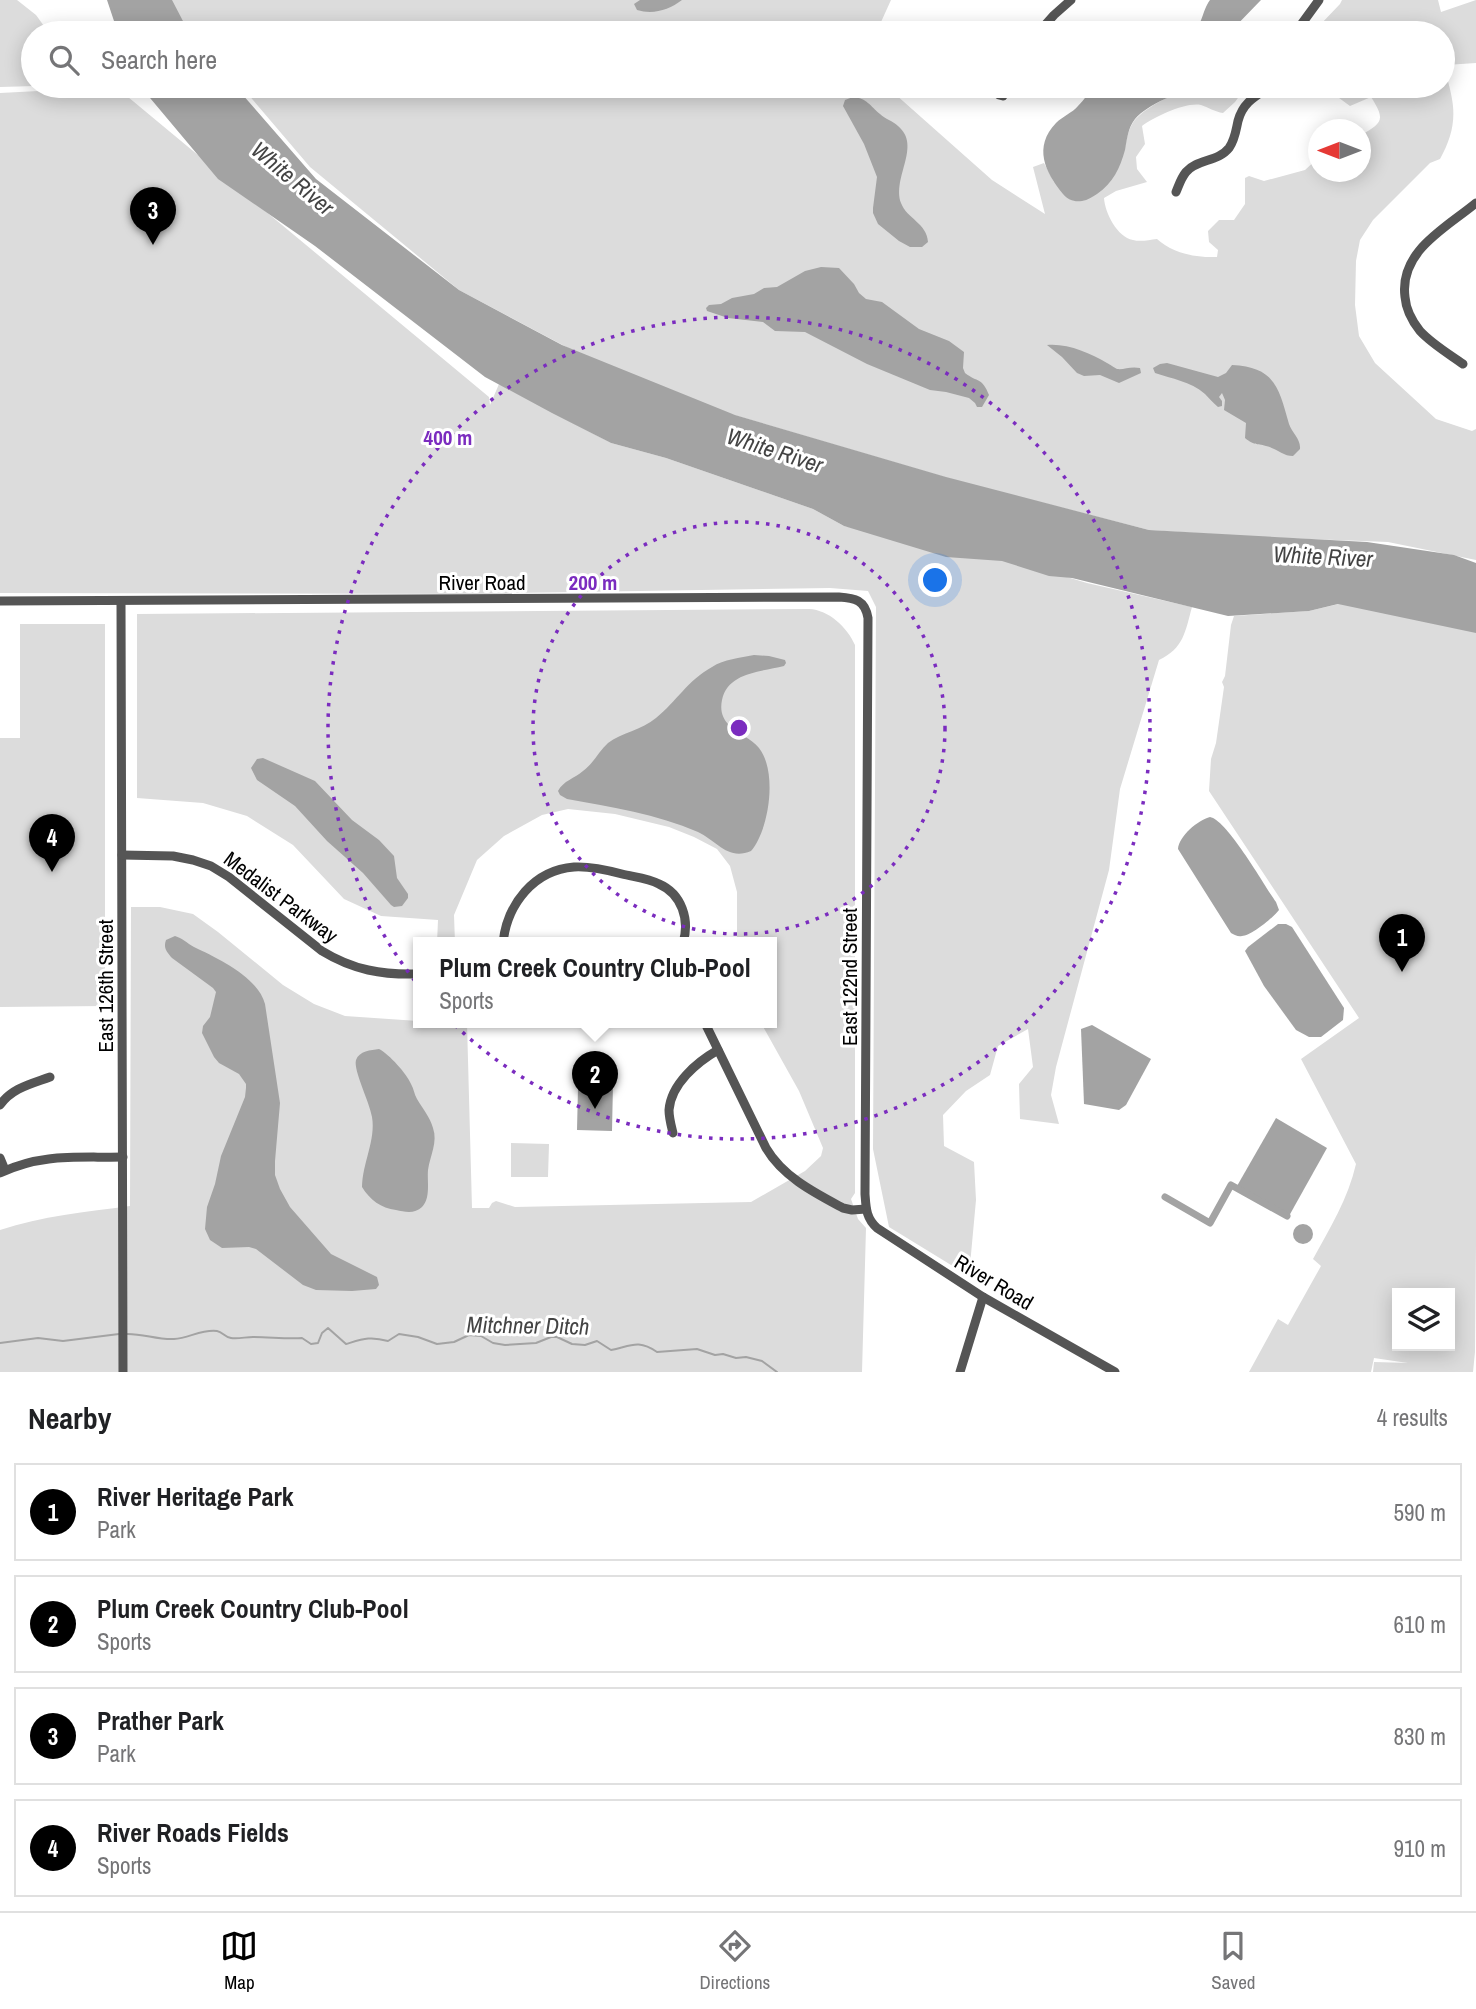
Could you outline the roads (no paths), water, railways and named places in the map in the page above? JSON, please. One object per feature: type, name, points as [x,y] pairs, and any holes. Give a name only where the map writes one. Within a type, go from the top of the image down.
[{"type":"street","points":[[1049,21],[1071,0]]},
{"type":"street","points":[[1304,21],[1319,0]]},
{"type":"street","points":[[1176,192],[1186,172],[1192,167],[1227,151],[1235,137],[1239,116],[1251,98]]},
{"type":"street","points":[[1462,365],[1418,329],[1408,312],[1404,286],[1411,261],[1422,247],[1476,203]]},
{"type":"street","name":"River Road","points":[[0,601],[852,598],[864,604],[868,614],[867,744]]},
{"type":"street","name":"East 126th Street","points":[[121,601],[124,1372]]},
{"type":"street","name":"East 122nd Street","points":[[866,1209],[867,744]]},
{"type":"street","name":"Medalist Parkway","points":[[122,855],[173,856],[211,866],[337,960],[376,973],[413,974]]},
{"type":"street","points":[[504,937],[511,910],[531,885],[554,872],[584,867],[648,880],[670,890],[684,914],[684,937]]},
{"type":"street","points":[[707,1028],[766,1148],[782,1169],[843,1208],[866,1209]]},
{"type":"street","points":[[673,1133],[669,1109],[675,1092],[695,1066],[718,1051]]},
{"type":"street","points":[[0,1105],[19,1088],[50,1077]]},
{"type":"street","points":[[0,1158],[3,1171],[40,1159],[123,1157]]},
{"type":"street","name":"River Road","points":[[866,1209],[870,1221],[877,1228],[983,1297],[1115,1372]]},
{"type":"street","points":[[960,1372],[983,1297]]},
{"type":"water","points":[[107,0],[172,0],[183,21],[114,21]]},
{"type":"water","points":[[640,0],[682,0],[666,9],[649,12],[637,10],[634,4]]},
{"type":"water","points":[[1210,0],[1261,0],[1241,21],[1200,21]]},
{"type":"water","name":"White River","points":[[150,98],[245,98],[316,179],[459,290],[562,345],[735,415],[946,477],[1149,530],[1367,542],[1454,555],[1476,563],[1476,633],[1338,604],[1309,611],[1228,616],[1072,578],[1049,576],[1002,561],[946,557],[844,526],[813,509],[666,458],[611,443],[485,377],[315,246],[218,179]]},
{"type":"water","points":[[858,98],[865,101],[905,134],[907,152],[899,193],[904,208],[927,236],[928,242],[922,247],[910,247],[878,224],[873,213],[877,177],[864,144],[843,106],[845,100]]},
{"type":"water","points":[[1085,98],[1169,98],[1148,108],[1135,119],[1128,134],[1123,157],[1112,180],[1103,190],[1082,201],[1069,199],[1057,186],[1047,168],[1043,150],[1049,132],[1056,123]]},
{"type":"water","points":[[821,267],[839,268],[866,299],[882,302],[919,329],[949,341],[964,352],[965,373],[982,383],[989,395],[982,407],[977,407],[969,398],[930,390],[867,364],[805,332],[775,331],[763,322],[728,318],[707,311],[709,305],[754,294],[764,288],[777,287],[805,271]]},
{"type":"water","points":[[1047,345],[1078,349],[1117,369],[1140,368],[1141,373],[1119,383],[1100,375],[1084,376],[1077,373]]},
{"type":"water","points":[[1167,363],[1218,377],[1226,373],[1232,365],[1258,370],[1266,375],[1278,390],[1300,449],[1293,456],[1289,456],[1248,441],[1245,438],[1246,423],[1224,410],[1225,400],[1222,393],[1219,397],[1222,406],[1218,407],[1193,386],[1155,373],[1153,368]]},
{"type":"water","points":[[754,655],[785,660],[786,663],[784,666],[747,675],[731,684],[725,691],[721,710],[725,720],[733,728],[759,748],[768,771],[770,786],[766,816],[763,829],[751,851],[736,854],[729,852],[698,832],[666,820],[567,799],[560,795],[560,788],[587,768],[608,743],[650,722],[703,673],[722,662]]},
{"type":"water","points":[[263,758],[315,781],[352,820],[379,840],[394,856],[397,878],[408,894],[402,906],[391,905],[363,873],[327,841],[295,806],[257,780],[251,768],[257,759]]},
{"type":"water","points":[[1210,817],[1226,829],[1235,841],[1279,910],[1262,926],[1246,935],[1231,933],[1178,849],[1190,829]]},
{"type":"water","points":[[1278,924],[1292,927],[1344,1008],[1343,1020],[1321,1037],[1309,1037],[1296,1030],[1264,986],[1245,951]]},
{"type":"water","points":[[175,936],[246,977],[261,994],[265,1004],[280,1103],[275,1175],[280,1189],[290,1207],[331,1254],[377,1277],[379,1285],[376,1289],[316,1290],[303,1285],[256,1249],[222,1248],[210,1240],[205,1229],[207,1207],[221,1156],[245,1097],[246,1084],[239,1074],[219,1063],[202,1033],[203,1026],[210,1017],[216,992],[169,954],[165,948],[166,940]]},
{"type":"water","points":[[1092,1025],[1151,1059],[1126,1105],[1119,1110],[1084,1104],[1081,1029]]},
{"type":"water","points":[[379,1049],[409,1080],[434,1133],[427,1199],[422,1207],[413,1212],[381,1205],[362,1187],[373,1126],[356,1060],[362,1053]]},
{"type":"water","points":[[592,1084],[613,1084],[612,1131],[577,1130],[578,1088],[592,1088]]},
{"type":"water","points":[[1276,1118],[1327,1148],[1289,1216],[1237,1186]]},
{"type":"water","points":[[1303,1224],[1310,1227],[1313,1234],[1310,1241],[1303,1244],[1296,1241],[1293,1234],[1296,1227]]},
{"type":"waterway","points":[[1165,1197],[1210,1223],[1231,1185],[1287,1216]]},
{"type":"waterway","name":"Mitchner Ditch","points":[[125,1334],[174,1339],[217,1331],[231,1338],[302,1338],[311,1344],[318,1343],[322,1333],[328,1328],[346,1344],[367,1339],[388,1341],[399,1334],[437,1344],[454,1342],[469,1335],[481,1336],[493,1343],[505,1345],[536,1343],[557,1337],[572,1344],[585,1345],[597,1341],[611,1350],[634,1345],[645,1346],[657,1352],[697,1349],[715,1355],[762,1361],[777,1372]]},
{"type":"waterway","name":"Mitchner Ditch","points":[[0,1343],[38,1338],[63,1341],[119,1334]]},
{"type":"place","name":"Prather Park","points":[[153,245]]},
{"type":"place","name":"River Roads Fields","points":[[52,872]]},
{"type":"place","name":"River Heritage Park","points":[[1402,972]]},
{"type":"place","name":"Plum Creek Country Club-Pool","points":[[595,1109]]}]
